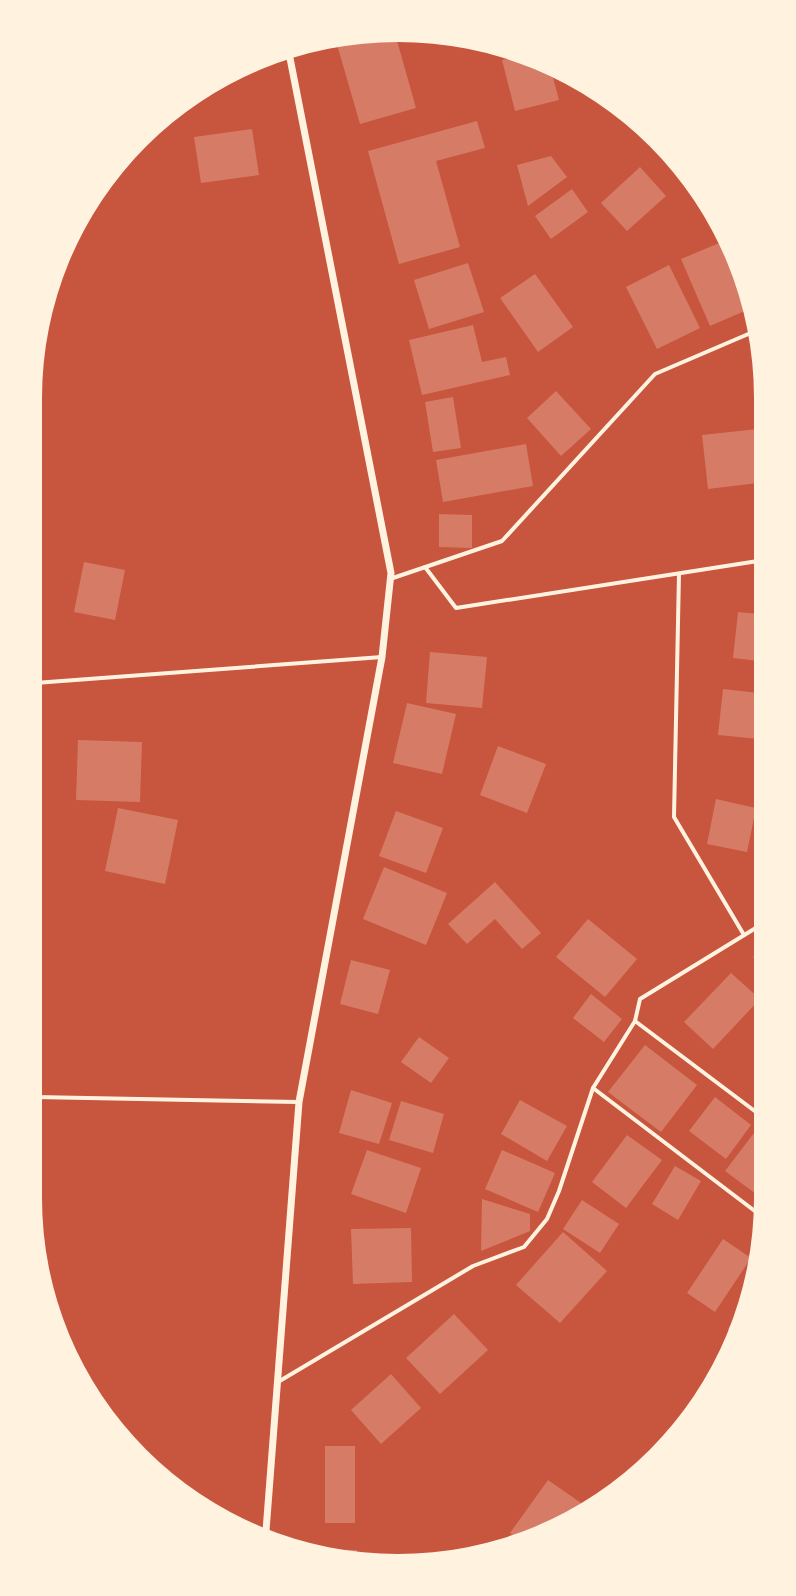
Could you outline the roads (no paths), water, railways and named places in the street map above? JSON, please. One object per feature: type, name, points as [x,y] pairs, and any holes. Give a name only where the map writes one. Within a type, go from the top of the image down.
[{"type":"street","points":[[266,1529],[299,1102],[382,657],[391,573],[290,59]]},
{"type":"street","points":[[390,579],[502,541],[655,374],[748,334]]},
{"type":"street","points":[[425,567],[456,608],[754,562]]},
{"type":"street","points":[[679,574],[674,817],[744,936]]},
{"type":"street","points":[[42,683],[382,657]]},
{"type":"street","points":[[277,1382],[473,1266],[524,1246],[547,1218],[559,1192],[593,1088],[635,1021],[640,999],[754,929]]},
{"type":"street","points":[[635,1021],[754,1110]]},
{"type":"street","points":[[593,1088],[753,1210]]},
{"type":"street","points":[[42,1097],[299,1102]]}]
